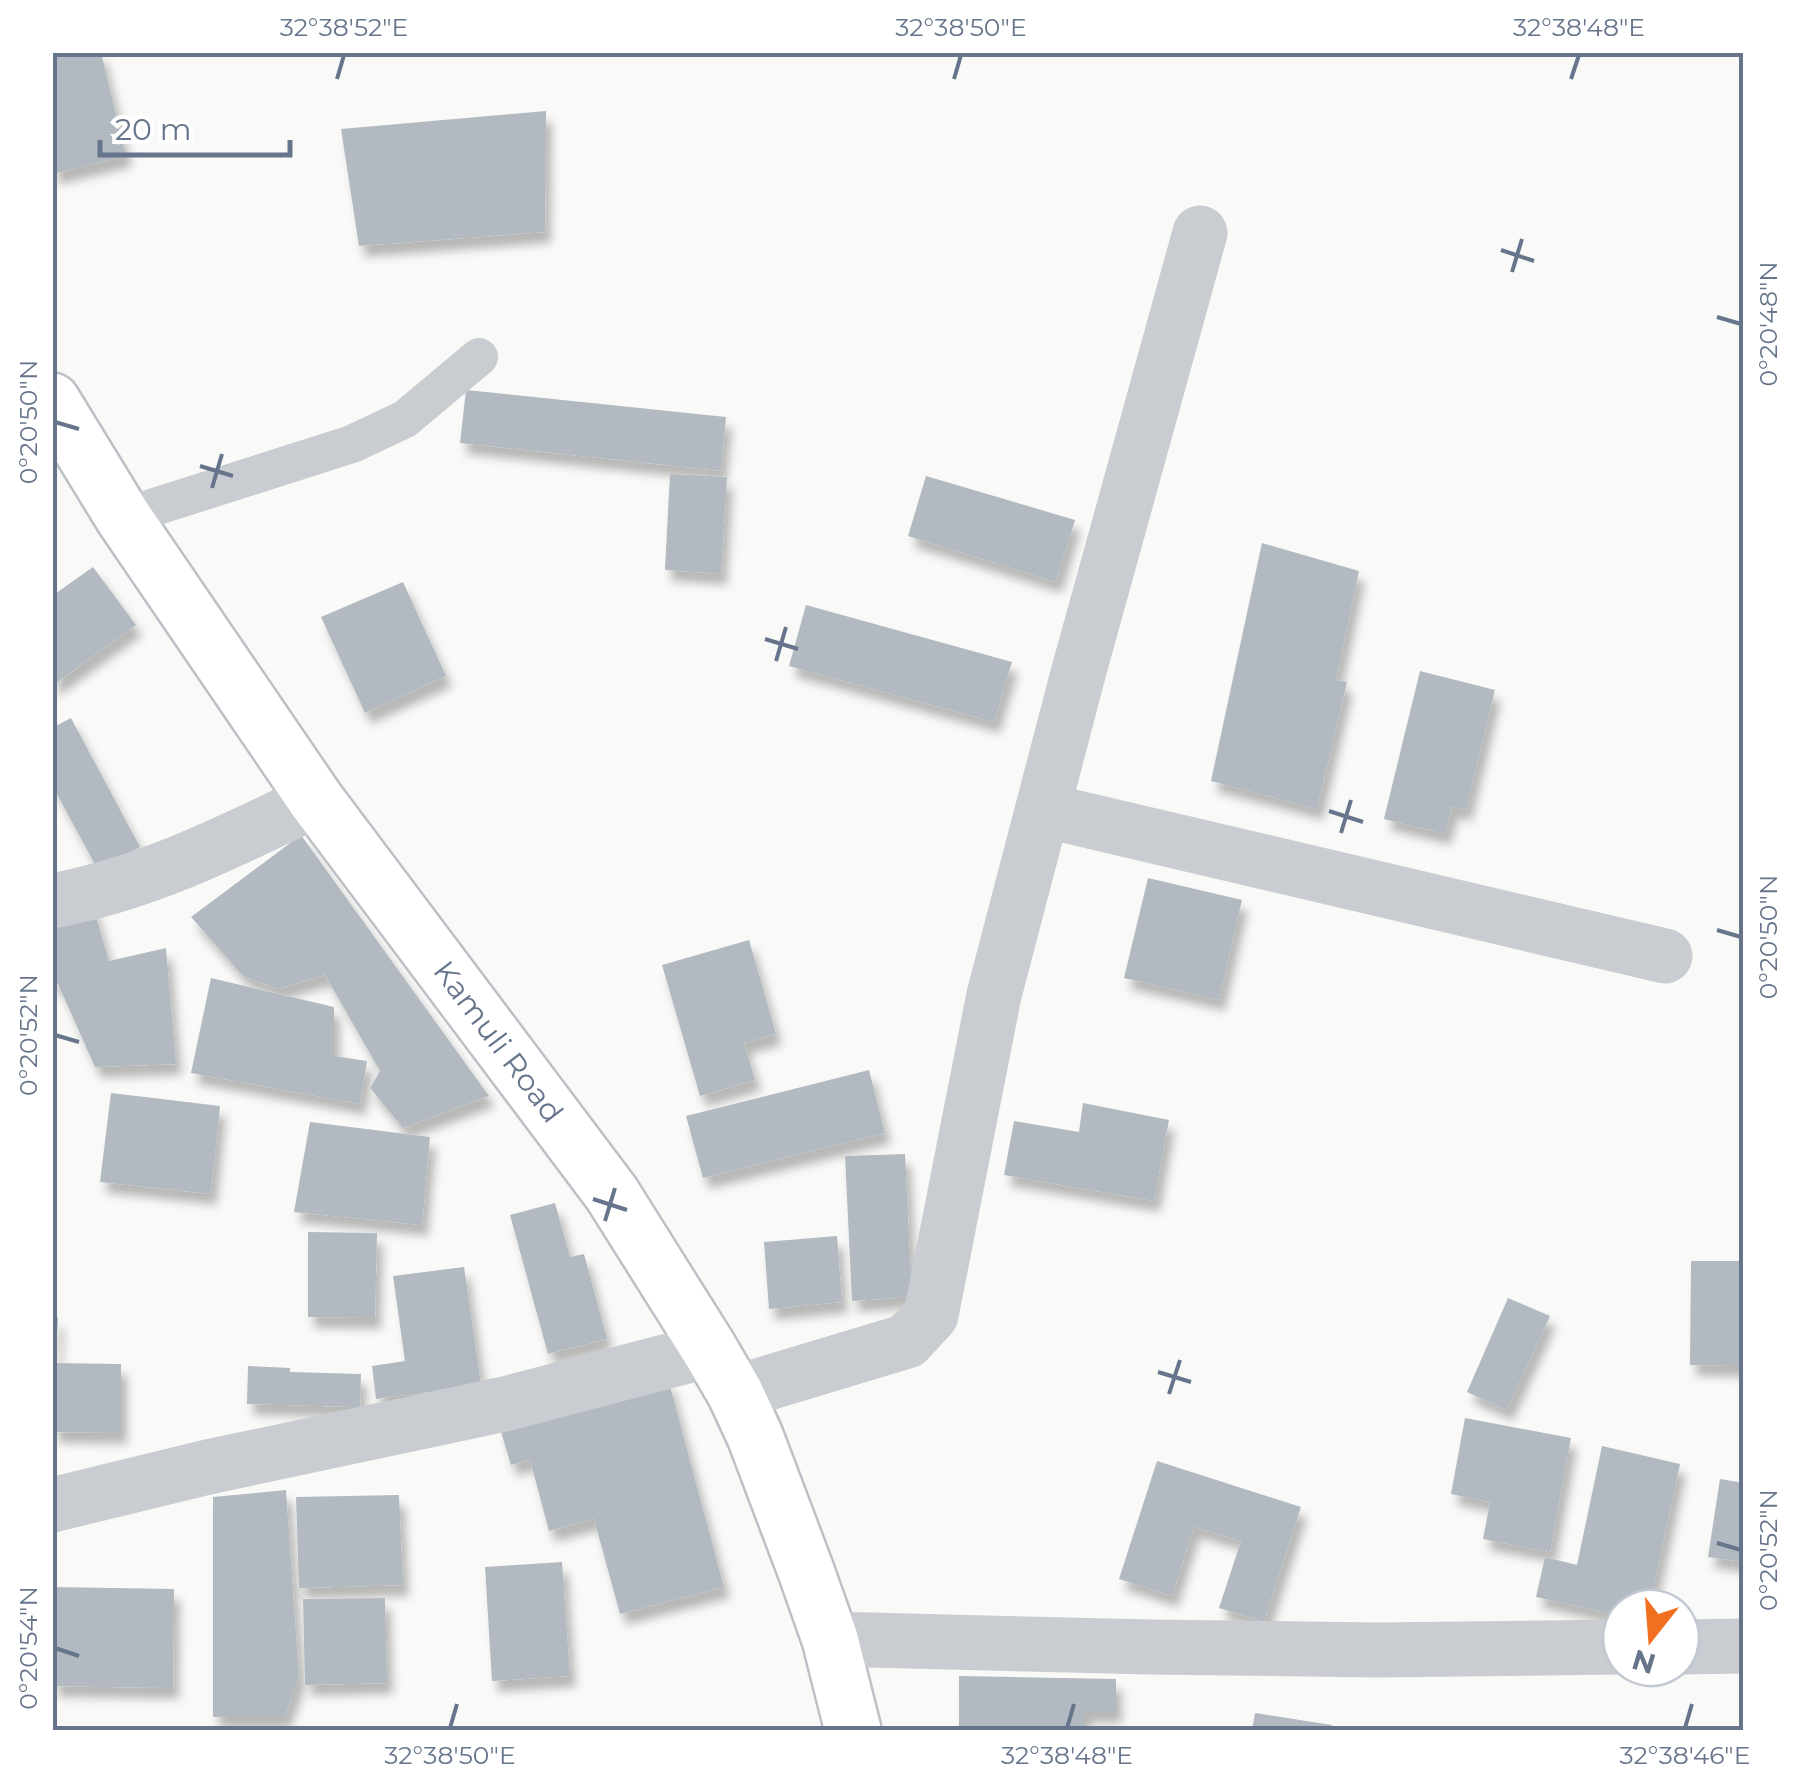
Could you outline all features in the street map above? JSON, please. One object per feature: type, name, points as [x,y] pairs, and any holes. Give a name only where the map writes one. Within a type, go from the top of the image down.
[{"type":"street","points":[[52,1505],[208,1467],[504,1404],[907,1341],[931,1315],[994,994],[1200,233]]},
{"type":"street","name":"Kamuli Road","points":[[52,401],[123,518],[316,800],[612,1194],[722,1372],[755,1436],[830,1638],[853,1730]]},
{"type":"street","points":[[52,901],[151,875],[316,800]]},
{"type":"street","points":[[1043,810],[1665,956]]},
{"type":"street","points":[[830,1638],[1376,1650],[1601,1648]]},
{"type":"street","points":[[1701,1647],[1744,1646]]},
{"type":"lane","points":[[123,518],[352,444],[404,419],[479,357]]},
{"type":"building","points":[[52,52],[101,52],[126,156],[52,174]]},
{"type":"building","points":[[546,111],[545,232],[359,246],[341,129]]},
{"type":"building","points":[[466,390],[726,417],[721,471],[460,443]]},
{"type":"building","points":[[670,474],[727,477],[721,574],[665,570]]},
{"type":"building","points":[[926,476],[1075,520],[1056,582],[908,536]]},
{"type":"building","points":[[1262,543],[1359,571],[1336,680],[1347,682],[1317,809],[1211,781]]},
{"type":"building","points":[[93,567],[136,625],[52,686],[52,596]]},
{"type":"building","points":[[403,582],[446,676],[365,713],[321,617]]},
{"type":"building","points":[[806,605],[1012,662],[994,722],[789,666]]},
{"type":"building","points":[[1420,671],[1495,690],[1466,810],[1452,807],[1445,834],[1384,819]]},
{"type":"building","points":[[71,718],[140,847],[98,870],[52,785],[52,728]]},
{"type":"building","points":[[301,835],[489,1096],[403,1128],[370,1088],[380,1071],[325,975],[278,989],[243,976],[191,917]]},
{"type":"building","points":[[1148,878],[1242,900],[1219,1000],[1124,978]]},
{"type":"building","points":[[92,903],[109,961],[166,948],[176,1064],[95,1067],[58,984],[52,985],[52,910]]},
{"type":"building","points":[[749,940],[776,1034],[744,1043],[755,1080],[700,1096],[662,965]]},
{"type":"building","points":[[211,978],[334,1007],[334,1056],[367,1061],[360,1104],[191,1073]]},
{"type":"building","points":[[869,1070],[885,1133],[703,1178],[686,1116]]},
{"type":"building","points":[[111,1093],[220,1106],[211,1194],[100,1182]]},
{"type":"building","points":[[1083,1103],[1169,1120],[1154,1201],[1004,1175],[1014,1121],[1079,1132]]},
{"type":"building","points":[[310,1122],[430,1137],[422,1225],[294,1212]]},
{"type":"building","points":[[905,1154],[912,1297],[852,1301],[845,1156]]},
{"type":"building","points":[[555,1203],[570,1257],[584,1254],[607,1339],[548,1354],[510,1215]]},
{"type":"building","points":[[308,1232],[377,1233],[375,1318],[308,1317]]},
{"type":"building","points":[[837,1236],[842,1302],[769,1309],[764,1242]]},
{"type":"building","points":[[1691,1261],[1744,1261],[1744,1366],[1690,1365]]},
{"type":"building","points":[[464,1267],[481,1385],[376,1399],[372,1366],[405,1361],[393,1276]]},
{"type":"building","points":[[1508,1298],[1550,1316],[1507,1410],[1467,1392]]},
{"type":"building","points":[[52,1317],[58,1318],[56,1356],[52,1356]]},
{"type":"building","points":[[52,1363],[121,1364],[121,1433],[52,1432]]},
{"type":"building","points":[[248,1366],[290,1368],[290,1372],[361,1374],[360,1407],[247,1404]]},
{"type":"building","points":[[668,1379],[724,1587],[620,1614],[594,1519],[549,1531],[530,1460],[511,1465],[499,1425]]},
{"type":"building","points":[[1465,1418],[1571,1438],[1550,1552],[1483,1539],[1490,1502],[1451,1494]]},
{"type":"building","points":[[1602,1446],[1680,1464],[1653,1588],[1601,1588],[1601,1612],[1536,1597],[1545,1557],[1577,1565]]},
{"type":"building","points":[[1157,1461],[1301,1507],[1264,1622],[1219,1608],[1241,1541],[1194,1527],[1172,1596],[1119,1579]]},
{"type":"building","points":[[1720,1479],[1744,1483],[1744,1562],[1708,1557]]},
{"type":"building","points":[[286,1490],[299,1677],[285,1717],[213,1717],[213,1497]]},
{"type":"building","points":[[399,1495],[403,1585],[299,1588],[296,1497]]},
{"type":"building","points":[[562,1562],[570,1676],[492,1681],[485,1567]]},
{"type":"building","points":[[52,1587],[174,1589],[173,1688],[52,1686]]},
{"type":"building","points":[[385,1598],[387,1683],[305,1685],[303,1599]]},
{"type":"building","points":[[959,1676],[1116,1679],[1116,1712],[1084,1712],[1084,1730],[959,1729]]},
{"type":"building","points":[[1255,1713],[1332,1725],[1331,1730],[1252,1730]]}]
